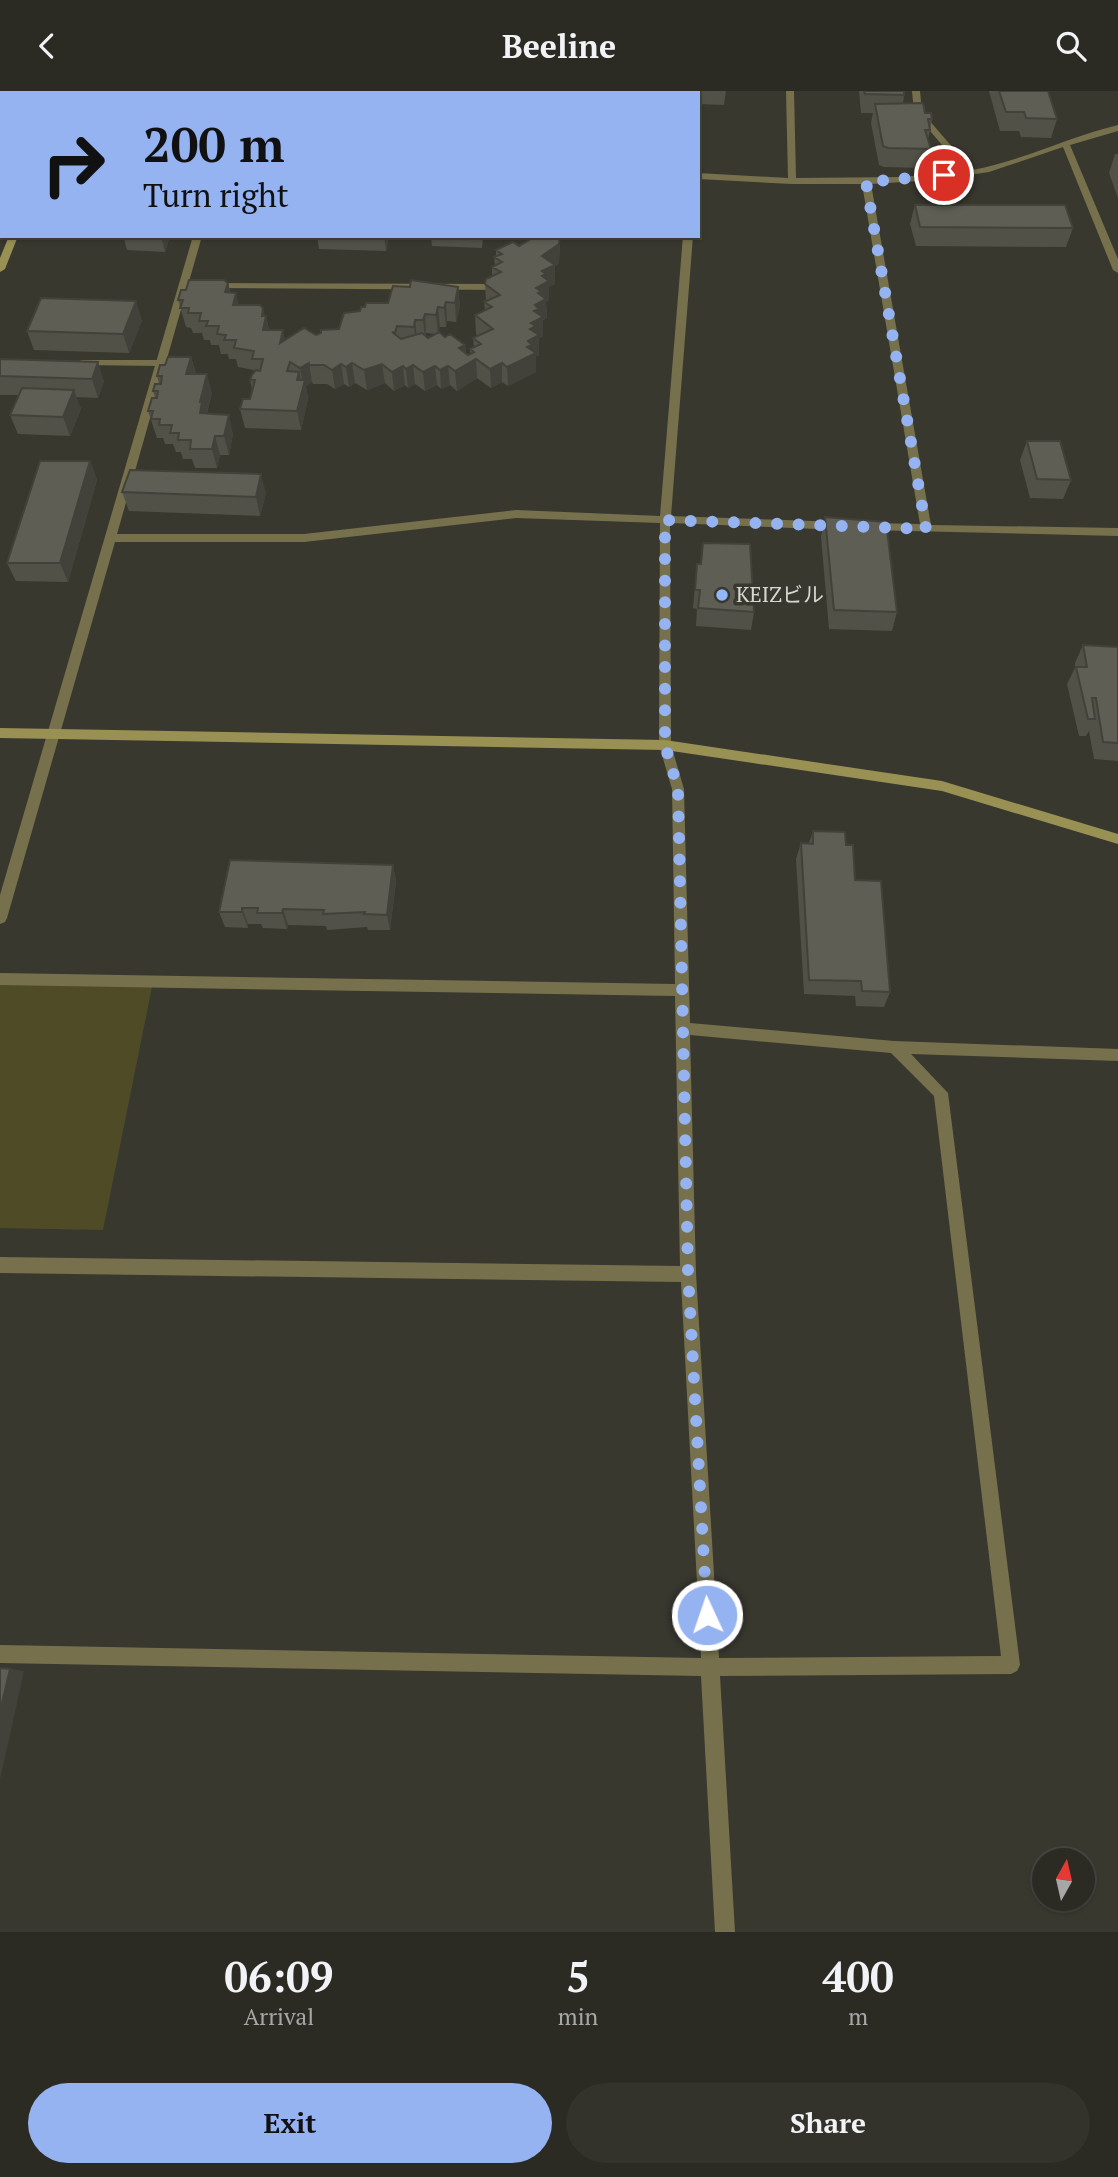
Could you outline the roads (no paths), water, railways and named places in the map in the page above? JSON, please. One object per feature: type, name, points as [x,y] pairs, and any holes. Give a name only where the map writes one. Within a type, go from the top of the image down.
[{"type":"street","points":[[790,91],[792,181]]},
{"type":"street","points":[[916,91],[918,112],[971,173]]},
{"type":"street","points":[[700,176],[866,182],[971,173],[1018,163],[1118,128]]},
{"type":"street","points":[[1066,145],[1115,256],[1118,270]]},
{"type":"street","points":[[866,182],[926,529]]},
{"type":"street","points":[[0,269],[13,238]]},
{"type":"street","points":[[0,918],[197,238]]},
{"type":"street","points":[[688,238],[665,520],[665,745],[678,789],[688,1273],[725,1932]]},
{"type":"street","points":[[184,286],[522,287]]},
{"type":"street","points":[[67,363],[162,363]]},
{"type":"street","points":[[110,538],[304,538],[516,514],[926,529],[1118,532]]},
{"type":"street","points":[[0,733],[665,745],[942,786],[1118,839]]},
{"type":"street","points":[[0,979],[682,990]]},
{"type":"street","points":[[682,1028],[894,1047],[1118,1055]]},
{"type":"street","points":[[0,1654],[710,1667],[1011,1665],[941,1093],[894,1047]]},
{"type":"street","points":[[0,1265],[688,1273]]},
{"type":"place","name":"KEIZビル","points":[[722,595]]}]
